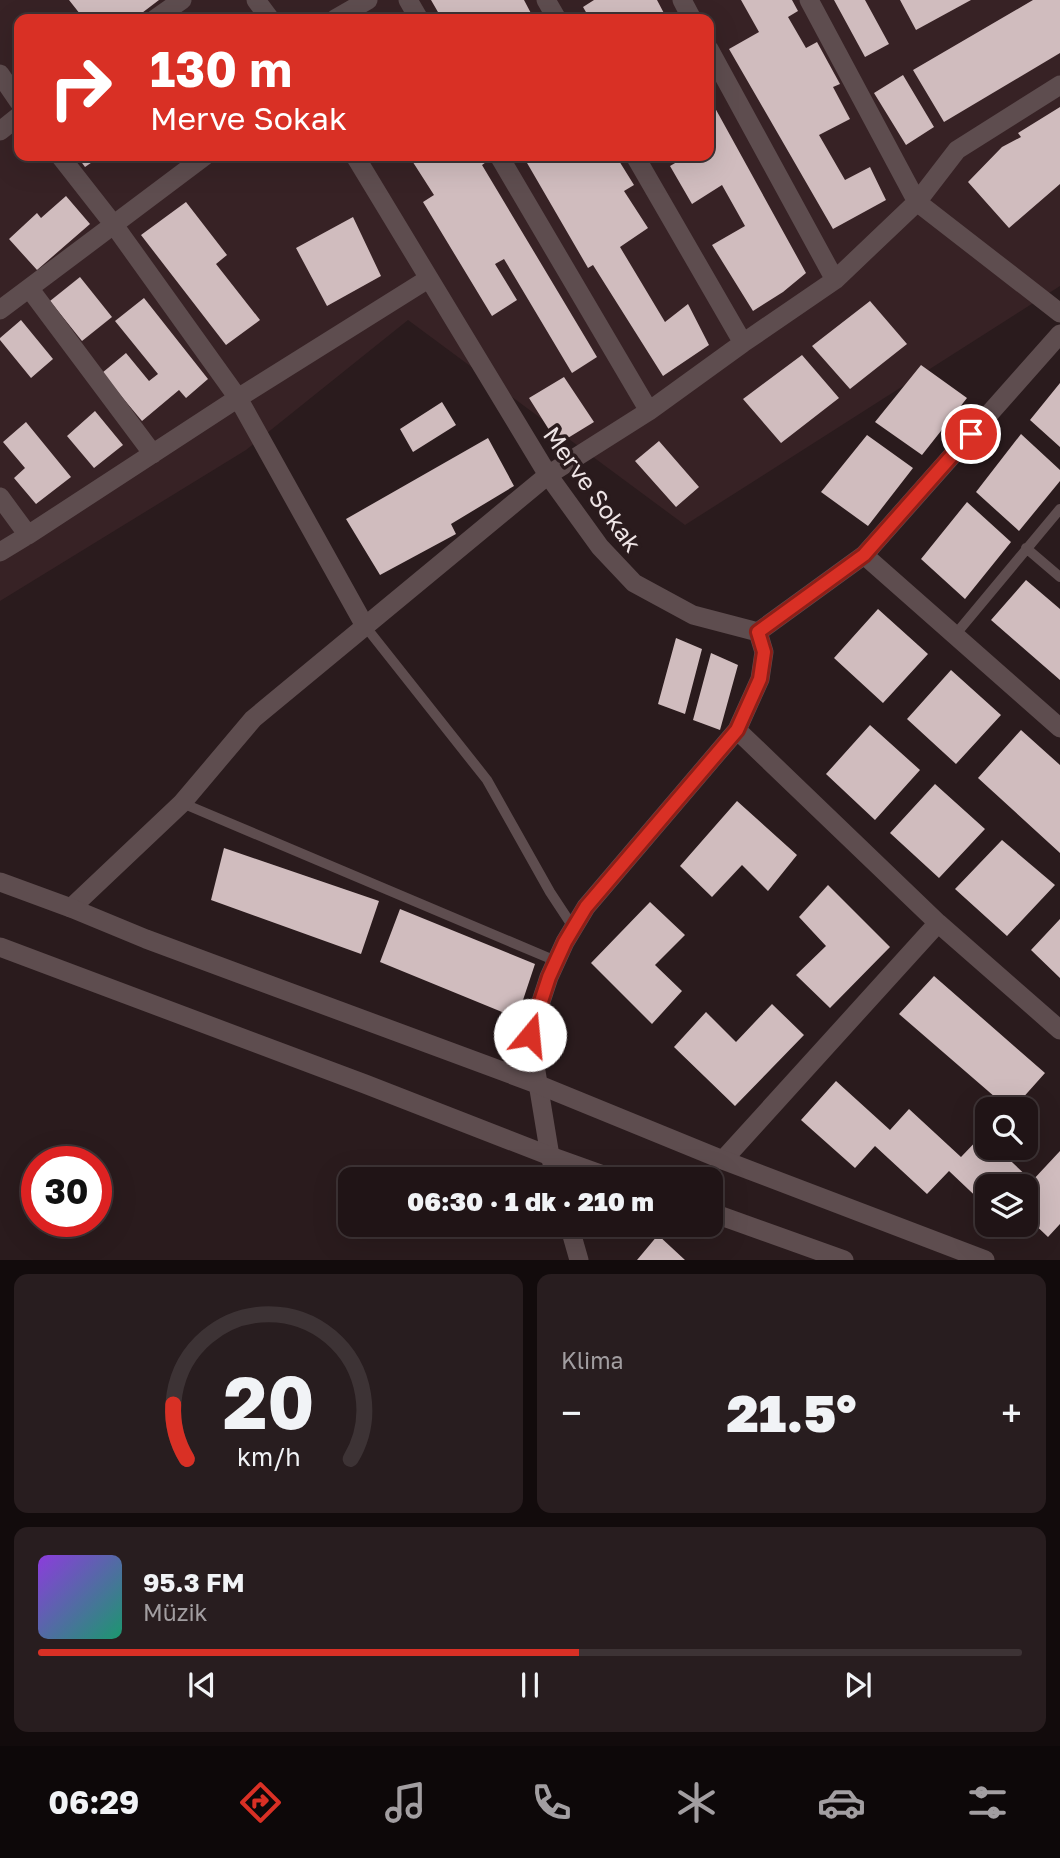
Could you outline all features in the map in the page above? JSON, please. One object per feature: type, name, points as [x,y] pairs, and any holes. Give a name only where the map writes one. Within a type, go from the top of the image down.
[{"type":"street","points":[[162,14],[181,0]]},
{"type":"street","points":[[344,14],[368,0]]},
{"type":"street","points":[[809,0],[917,202],[1060,313]]},
{"type":"street","points":[[714,58],[835,280]]},
{"type":"street","points":[[0,75],[14,95]]},
{"type":"street","points":[[72,908],[183,803],[253,719],[548,475],[649,411],[835,280],[917,202],[957,150],[1060,85]]},
{"type":"street","points":[[0,131],[14,120]]},
{"type":"street","points":[[64,161],[114,225],[238,398],[365,626]]},
{"type":"street","points":[[0,310],[198,161]]},
{"type":"street","name":"Merve Sokak","points":[[358,161],[548,475],[600,547],[634,583],[693,615],[758,632]]},
{"type":"street","points":[[502,161],[649,411]]},
{"type":"street","points":[[638,161],[743,343]]},
{"type":"street","points":[[0,552],[428,279]]},
{"type":"street","points":[[29,288],[153,454]]},
{"type":"street","points":[[553,1167],[530,1035],[556,961],[573,927],[586,907],[737,730],[760,679],[764,652],[758,632],[864,555],[1060,334]]},
{"type":"street","points":[[0,497],[28,535]]},
{"type":"street","points":[[864,555],[1060,728]]},
{"type":"street","points":[[737,730],[938,923],[1060,1030]]},
{"type":"street","points":[[0,882],[537,1084],[723,1160],[985,1259]]},
{"type":"street","points":[[723,1160],[938,923]]},
{"type":"street","points":[[0,947],[581,1167]]},
{"type":"street","points":[[723,1217],[845,1259]]},
{"type":"street","points":[[573,1237],[579,1259]]},
{"type":"lane","points":[[955,635],[1060,509]]},
{"type":"lane","points":[[1026,548],[1060,577]]},
{"type":"lane","points":[[365,626],[488,780],[550,892],[573,927]]},
{"type":"lane","points":[[183,803],[556,961]]},
{"type":"shaded area","points":[[0,0],[1060,0],[1060,286],[685,525],[408,320],[246,450],[0,601]]},
{"type":"building","points":[[69,0],[159,0],[141,14],[80,14]]},
{"type":"building","points":[[431,0],[524,0],[531,14],[495,12],[439,14]]},
{"type":"building","points":[[594,0],[657,0],[664,14],[587,14],[583,7]]},
{"type":"building","points":[[741,0],[792,0],[798,11],[788,17],[806,48],[817,42],[840,84],[833,87],[850,119],[819,135],[845,180],[870,167],[886,200],[833,229],[729,49],[759,32]]},
{"type":"building","points":[[834,0],[865,0],[889,44],[865,57]]},
{"type":"building","points":[[900,0],[971,0],[916,30]]},
{"type":"building","points":[[1033,0],[1060,0],[1060,53],[944,122],[913,70]]},
{"type":"building","points":[[903,75],[934,127],[906,145],[874,93]]},
{"type":"building","points":[[714,106],[806,273],[753,311],[712,245],[745,226],[722,185],[692,204],[670,166],[678,161],[714,161]]},
{"type":"building","points":[[1060,107],[1060,184],[1009,228],[968,182],[1002,147],[1021,137],[1018,133]]},
{"type":"building","points":[[81,161],[94,161],[85,167]]},
{"type":"building","points":[[412,161],[488,161],[482,165],[597,357],[572,373],[504,259],[495,264],[517,300],[492,316],[423,202],[434,195]]},
{"type":"building","points":[[526,161],[619,161],[634,185],[624,191],[648,228],[620,247],[665,322],[688,304],[709,345],[663,376],[593,265],[588,268]]},
{"type":"building","points":[[66,196],[90,224],[37,270],[9,239],[37,213],[41,218]]},
{"type":"building","points":[[186,202],[227,255],[216,264],[260,320],[226,345],[141,235]]},
{"type":"building","points":[[353,217],[381,276],[327,306],[296,248]]},
{"type":"building","points":[[80,277],[112,317],[82,341],[50,301]]},
{"type":"building","points":[[144,298],[208,379],[186,398],[179,390],[142,421],[102,373],[126,353],[149,381],[158,374],[115,321]]},
{"type":"building","points":[[870,301],[907,344],[850,389],[812,346]]},
{"type":"building","points":[[21,320],[53,359],[31,378],[0,340]]},
{"type":"building","points":[[802,355],[839,398],[781,443],[743,399]]},
{"type":"building","points":[[921,365],[967,398],[922,455],[875,422]]},
{"type":"building","points":[[564,377],[594,422],[558,444],[529,398]]},
{"type":"building","points":[[1060,383],[1060,447],[1030,420]]},
{"type":"building","points":[[442,402],[456,425],[413,452],[400,429]]},
{"type":"building","points":[[95,411],[123,445],[94,468],[67,436]]},
{"type":"building","points":[[26,422],[71,477],[36,504],[14,478],[25,468],[3,442]]},
{"type":"building","points":[[1021,434],[1060,470],[1060,481],[1019,531],[976,492]]},
{"type":"building","points":[[867,435],[913,468],[868,526],[821,492]]},
{"type":"building","points":[[488,438],[514,486],[451,524],[456,534],[380,575],[346,519]]},
{"type":"building","points":[[659,441],[699,487],[676,507],[635,461]]},
{"type":"building","points":[[967,502],[1011,542],[965,599],[921,559]]},
{"type":"building","points":[[1026,580],[1060,609],[1060,680],[991,620]]},
{"type":"building","points":[[878,609],[928,654],[883,703],[834,658]]},
{"type":"building","points":[[676,638],[702,649],[685,714],[658,704]]},
{"type":"building","points":[[711,653],[738,665],[720,730],[693,720]]},
{"type":"building","points":[[951,670],[1001,715],[956,764],[907,719]]},
{"type":"building","points":[[870,725],[920,770],[875,820],[826,774]]},
{"type":"building","points":[[1021,730],[1060,765],[1060,853],[978,778]]},
{"type":"building","points":[[935,784],[985,829],[939,878],[890,833]]},
{"type":"building","points":[[737,801],[797,855],[768,891],[742,865],[712,897],[680,866]]},
{"type":"building","points":[[1002,840],[1055,885],[1007,936],[955,889]]},
{"type":"building","points":[[224,848],[379,901],[361,954],[211,900]]},
{"type":"building","points":[[828,885],[890,947],[830,1008],[796,975],[826,946],[799,917]]},
{"type":"building","points":[[650,902],[685,935],[655,965],[682,991],[652,1024],[591,963]]},
{"type":"building","points":[[400,909],[535,964],[517,1018],[380,962]]},
{"type":"building","points":[[1060,919],[1060,978],[1031,950]]},
{"type":"building","points":[[934,976],[1045,1073],[1024,1097],[995,1097],[899,1014]]},
{"type":"building","points":[[772,1004],[804,1035],[735,1106],[674,1047],[706,1012],[736,1042]]},
{"type":"building","points":[[836,1081],[890,1130],[909,1109],[961,1157],[975,1142],[975,1160],[1010,1160],[1025,1174],[975,1174],[975,1196],[949,1171],[927,1194],[875,1146],[855,1168],[801,1120]]},
{"type":"building","points":[[1060,1151],[1060,1224],[1048,1237],[1038,1227],[1038,1175]]},
{"type":"building","points":[[656,1237],[660,1237],[685,1260],[637,1260]]},
{"type":"route","points":[[530,1035],[549,977],[565,942],[586,907],[737,730],[760,679],[764,652],[758,632],[864,555],[971,434]]}]
